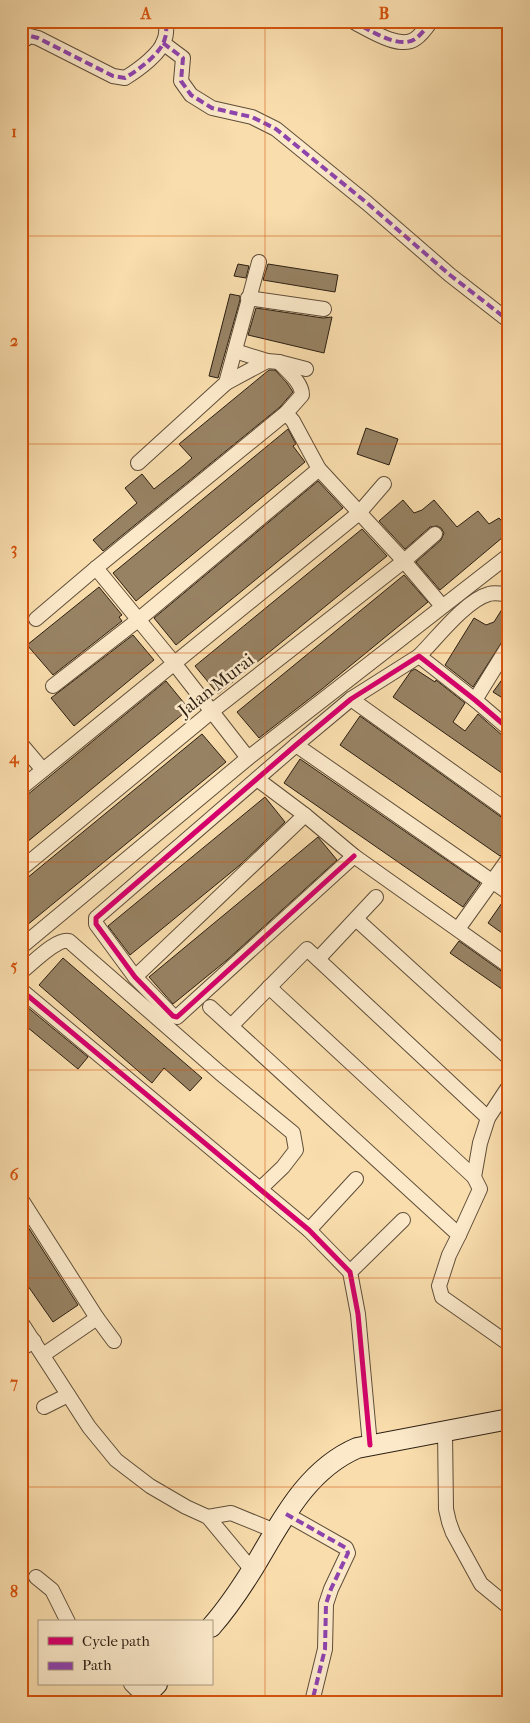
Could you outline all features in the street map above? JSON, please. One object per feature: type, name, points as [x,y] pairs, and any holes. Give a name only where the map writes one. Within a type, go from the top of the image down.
[{"type":"street","points":[[21,42],[30,36],[38,38],[113,76],[125,78],[161,48],[166,37],[166,21]]},
{"type":"street","points":[[352,21],[393,41],[404,43],[415,39],[431,21]]},
{"type":"street","points":[[163,43],[183,58],[181,81],[190,95],[212,108],[252,117],[276,129],[509,322]]},
{"type":"street","points":[[226,383],[259,262]]},
{"type":"street","points":[[248,298],[324,309]]},
{"type":"street","points":[[235,351],[306,369]]},
{"type":"street","points":[[138,463],[226,383],[273,362]]},
{"type":"street","points":[[36,619],[286,413],[302,395],[302,391],[300,385],[273,362]]},
{"type":"street","points":[[286,413],[293,421],[319,468],[404,561],[442,606]]},
{"type":"street","points":[[54,686],[138,620],[319,468]]},
{"type":"street","points":[[21,788],[359,513],[384,484]]},
{"type":"street","name":"Jalan Murai","points":[[21,869],[212,712],[404,561],[435,534]]},
{"type":"street","points":[[21,947],[248,758],[509,555]]},
{"type":"street","points":[[96,568],[174,663],[248,758]]},
{"type":"street","points":[[354,856],[177,1017],[173,1016],[135,978],[96,924],[96,918],[296,745],[352,700],[419,656],[467,606],[491,593],[509,595]]},
{"type":"street","points":[[475,700],[509,645]]},
{"type":"street","points":[[419,656],[475,700],[509,730]]},
{"type":"street","points":[[352,700],[509,812]]},
{"type":"street","points":[[21,744],[43,770]]},
{"type":"street","points":[[296,745],[509,893]]},
{"type":"street","points":[[258,779],[305,814],[354,856],[509,966]]},
{"type":"street","points":[[135,978],[305,814]]},
{"type":"street","points":[[458,929],[509,858]]},
{"type":"street","points":[[318,959],[376,897]]},
{"type":"street","points":[[356,919],[509,1058]]},
{"type":"street","points":[[21,972],[57,943],[64,940],[69,941],[220,1073],[294,1133],[296,1150],[284,1167],[260,1190]]},
{"type":"street","points":[[232,1025],[307,949],[488,1118]]},
{"type":"street","points":[[269,987],[474,1176],[480,1189],[449,1255],[439,1286],[442,1297],[509,1344]]},
{"type":"street","points":[[21,990],[308,1230],[350,1272],[358,1314],[370,1445]]},
{"type":"street","points":[[210,1007],[232,1025],[459,1235]]},
{"type":"street","points":[[474,1176],[480,1143],[488,1118],[509,1086]]},
{"type":"street","points":[[308,1230],[356,1179]]},
{"type":"street","points":[[22,1202],[114,1341]]},
{"type":"street","points":[[350,1272],[403,1220]]},
{"type":"street","points":[[43,1355],[97,1318]]},
{"type":"street","points":[[21,1322],[89,1427],[116,1460],[150,1486],[186,1507],[208,1517],[252,1570]]},
{"type":"street","points":[[21,1350],[34,1341]]},
{"type":"street","points":[[44,1407],[68,1395]]},
{"type":"street","points":[[212,1626],[252,1570],[281,1522],[308,1484],[325,1466],[358,1448],[509,1419]]},
{"type":"street","points":[[445,1432],[446,1509],[453,1533],[481,1584],[509,1607]]},
{"type":"street","points":[[208,1517],[231,1513],[281,1522],[346,1548],[348,1553],[326,1604],[325,1648],[312,1702]]},
{"type":"street","points":[[36,1577],[52,1590],[67,1620]]},
{"type":"building","points":[[238,264],[249,266],[246,278],[234,276]]},
{"type":"building","points":[[268,264],[338,275],[335,292],[263,280]]},
{"type":"building","points":[[230,294],[240,296],[240,300],[218,378],[209,376]]},
{"type":"building","points":[[256,308],[323,318],[332,317],[324,353],[248,335]]},
{"type":"building","points":[[269,370],[275,370],[293,392],[280,407],[103,551],[93,540],[137,503],[125,488],[142,474],[154,489],[183,466],[192,458],[179,444]]},
{"type":"building","points":[[366,428],[398,439],[389,465],[357,454]]},
{"type":"building","points":[[288,429],[296,444],[293,446],[305,462],[136,601],[113,573]]},
{"type":"building","points":[[318,481],[343,508],[176,645],[154,618]]},
{"type":"building","points":[[403,500],[414,513],[422,510],[434,500],[457,527],[478,511],[489,524],[499,518],[509,529],[509,532],[440,590],[416,562],[441,540],[444,533],[441,528],[437,526],[430,527],[405,549],[379,521]]},
{"type":"building","points":[[362,529],[387,556],[218,694],[195,666]]},
{"type":"building","points":[[404,575],[428,602],[259,738],[237,712]]},
{"type":"building","points":[[99,587],[122,615],[119,617],[122,621],[53,675],[27,645]]},
{"type":"building","points":[[506,603],[509,604],[509,631],[473,687],[445,665],[474,618],[486,625],[494,622]]},
{"type":"building","points":[[133,635],[154,660],[74,726],[51,698]]},
{"type":"building","points":[[415,669],[435,682],[436,680],[465,703],[453,722],[465,731],[478,714],[503,736],[509,738],[509,778],[393,697],[411,671]]},
{"type":"building","points":[[509,670],[509,702],[493,692]]},
{"type":"building","points":[[166,681],[189,709],[21,847],[21,800]]},
{"type":"building","points":[[360,716],[509,821],[509,846],[506,850],[500,856],[340,745]]},
{"type":"building","points":[[202,734],[226,762],[21,930],[21,883]]},
{"type":"building","points":[[300,759],[480,883],[463,907],[284,783]]},
{"type":"building","points":[[265,797],[285,822],[240,865],[130,955],[108,926]]},
{"type":"building","points":[[318,837],[337,860],[227,960],[173,1004],[149,977]]},
{"type":"building","points":[[504,900],[509,902],[509,938],[488,923]]},
{"type":"building","points":[[459,941],[509,975],[509,994],[450,953]]},
{"type":"building","points":[[63,958],[202,1078],[190,1091],[164,1068],[152,1083],[39,985]]},
{"type":"building","points":[[21,1002],[88,1057],[78,1069],[21,1022]]},
{"type":"building","points":[[21,1216],[78,1305],[53,1322],[21,1276]]},
{"type":"marked path","points":[[21,42],[30,36],[38,38],[113,76],[125,78],[143,66],[163,44],[166,36],[166,21]]},
{"type":"marked path","points":[[352,21],[383,37],[401,42],[415,39],[431,21]]},
{"type":"marked path","points":[[163,43],[183,58],[181,81],[191,95],[212,108],[252,117],[276,129],[367,203],[450,275],[509,321]]},
{"type":"marked path","points":[[286,1514],[346,1548],[348,1553],[326,1604],[325,1649],[312,1702]]},
{"type":"cycle path","points":[[354,856],[177,1017],[173,1016],[135,977],[96,924],[96,918],[351,699],[419,656],[509,729]]},
{"type":"cycle path","points":[[21,990],[309,1230],[350,1272],[358,1314],[370,1445]]}]
